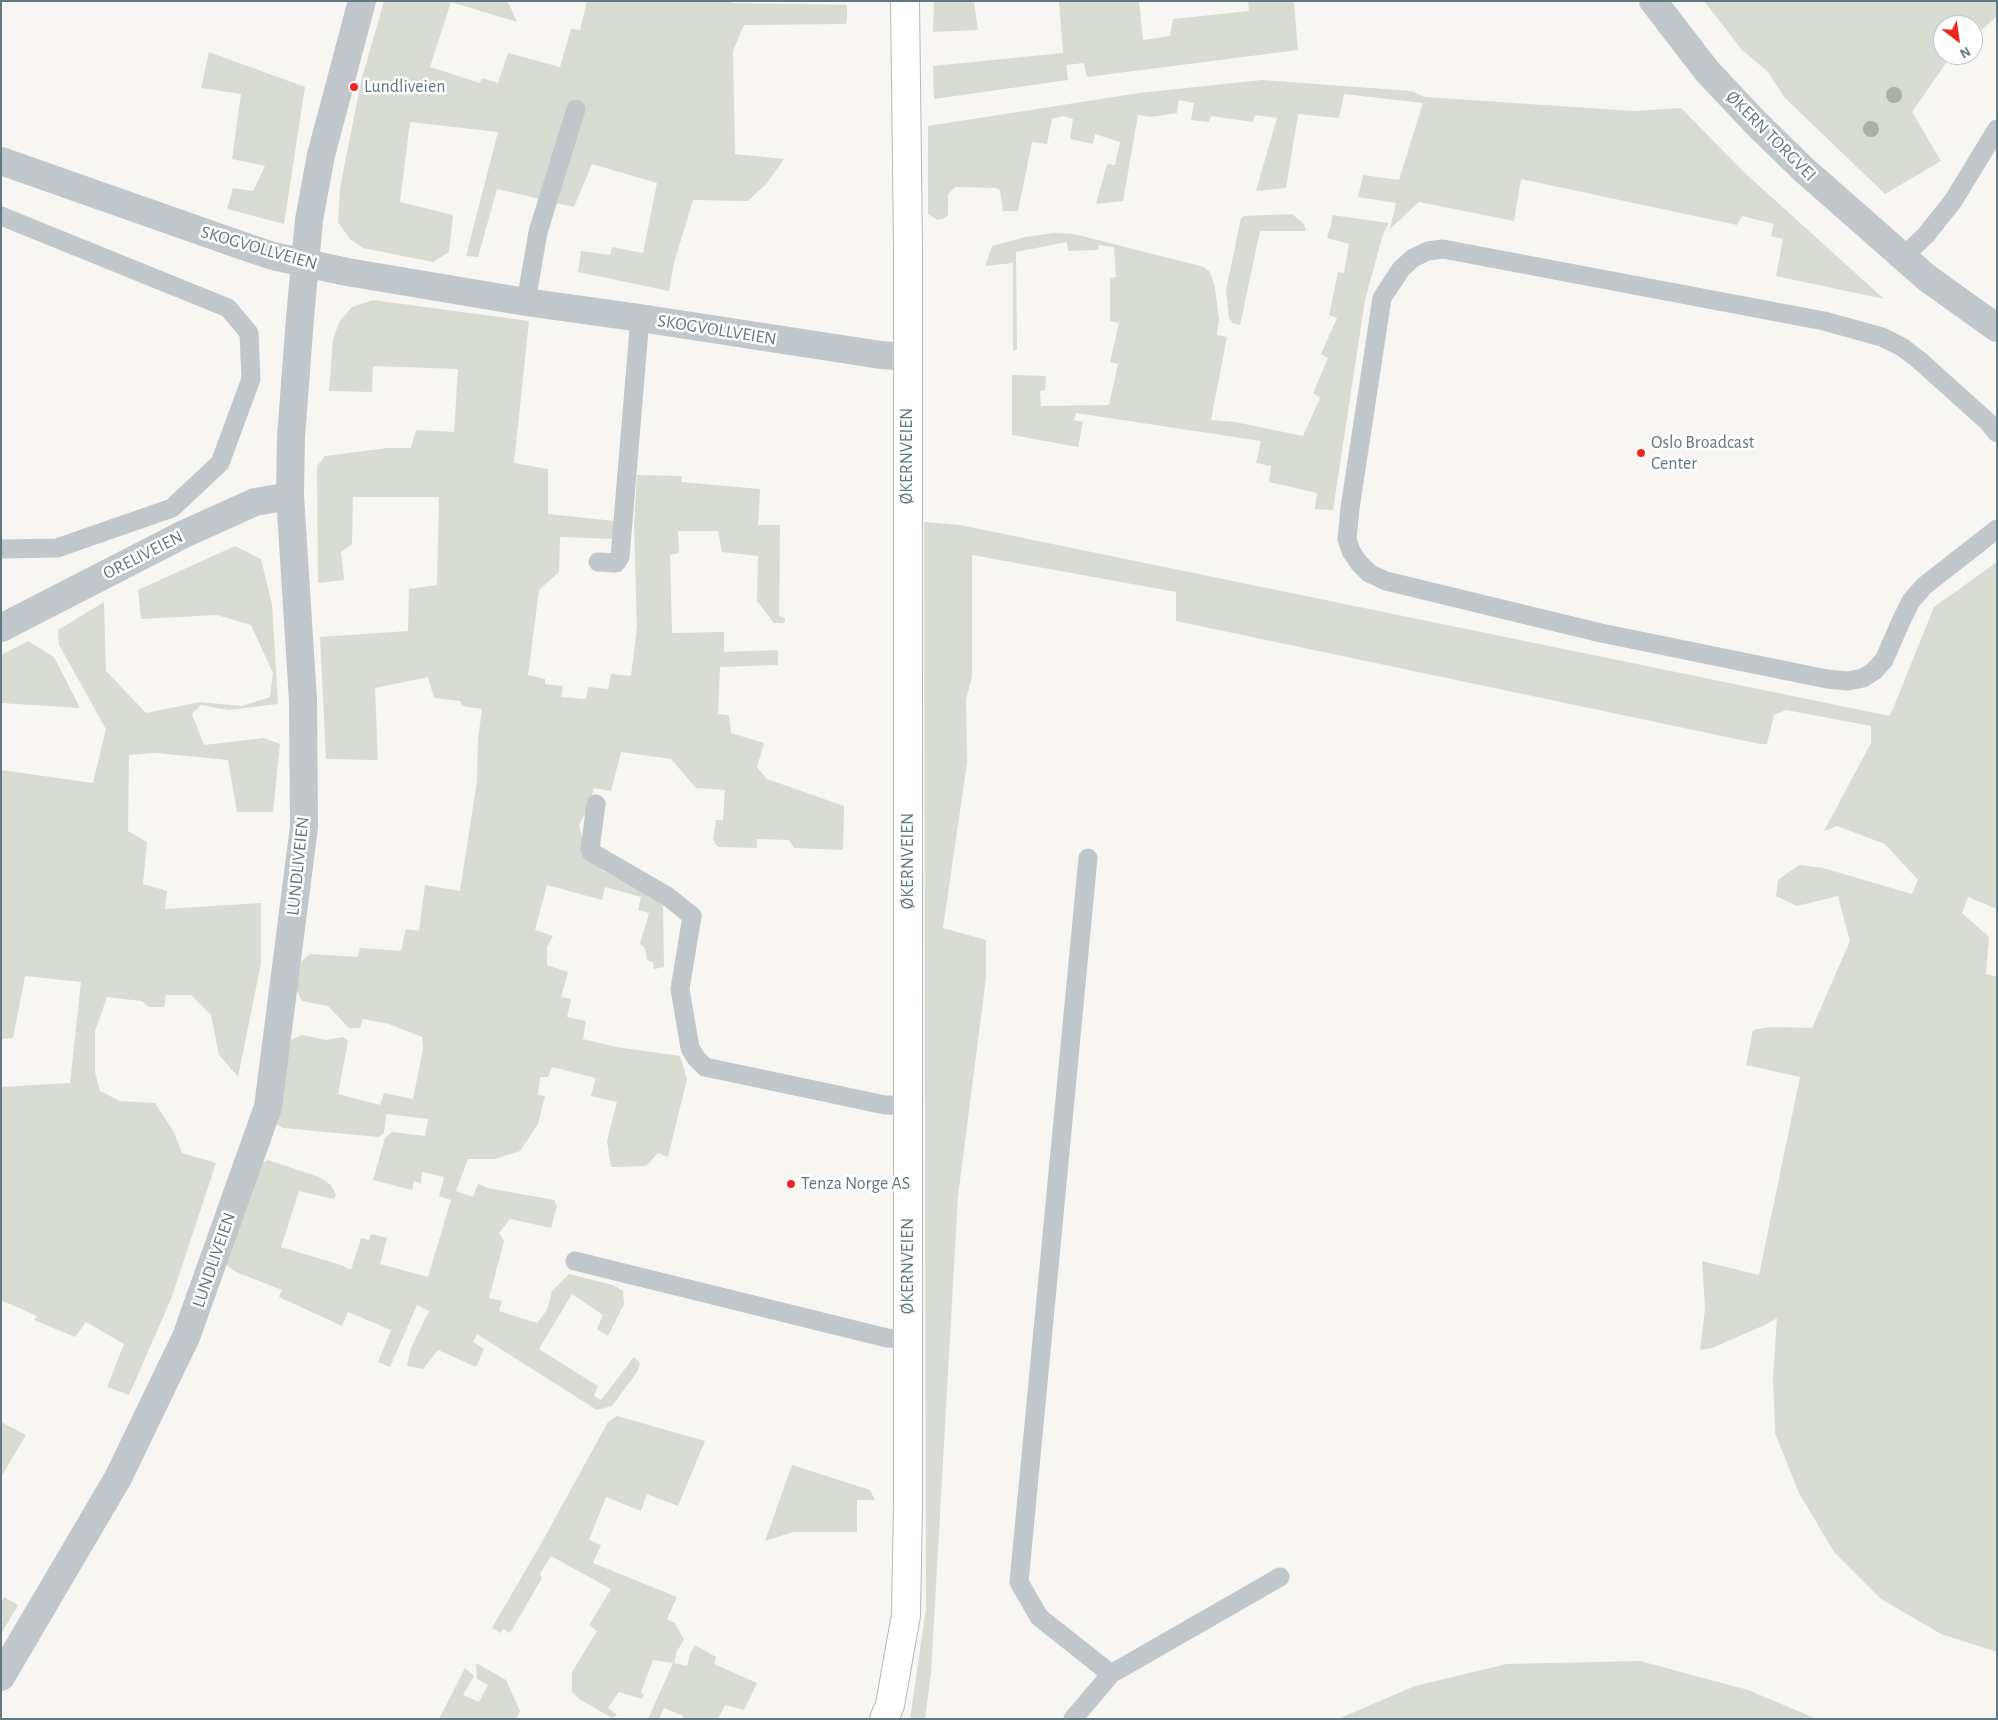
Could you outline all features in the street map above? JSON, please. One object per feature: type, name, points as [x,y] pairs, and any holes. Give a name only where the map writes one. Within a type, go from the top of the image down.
[{"type":"street","name":"LUNDLIVEIEN","points":[[1,1676],[118,1478],[186,1337],[268,1107],[304,827],[303,700],[290,496],[291,437],[305,263],[309,220],[322,155],[362,1]]},
{"type":"street","name":"ØKERNVEIEN","points":[[884,1719],[890,1705],[906,1615],[908,1506],[905,1]]},
{"type":"street","name":"ØKERN TORGVEI","points":[[1653,1],[1707,71],[1755,122],[1818,182],[1927,278],[1997,328]]},
{"type":"street","name":"SKOGVOLLVEIEN","points":[[1,162],[246,247],[346,272],[526,302],[881,355],[907,357]]},
{"type":"street","name":"ORELIVEIEN","points":[[1,628],[184,534],[255,502],[290,496]]},
{"type":"lane","points":[[526,302],[538,232],[576,110]]},
{"type":"lane","points":[[1903,257],[1926,235],[1953,201],[1997,129]]},
{"type":"lane","points":[[1,216],[228,308],[249,333],[251,379],[220,462],[172,508],[57,548],[1,549]]},
{"type":"lane","points":[[1997,433],[1988,422],[1920,360],[1902,347],[1882,337],[1824,321],[1443,248],[1428,251],[1413,258],[1401,268],[1382,298],[1347,538],[1351,551],[1359,563],[1369,573],[1386,581],[1602,633],[1827,679],[1848,681],[1863,678],[1874,671],[1884,660],[1911,601],[1924,586],[1997,529]]},
{"type":"lane","points":[[598,562],[616,563],[620,557],[640,318]]},
{"type":"lane","points":[[172,508],[184,534]]},
{"type":"lane","points":[[596,804],[591,852],[667,896],[692,916],[680,989],[690,1048],[705,1067],[885,1105],[908,1105]]},
{"type":"lane","points":[[1088,858],[1019,1582],[1039,1617],[1111,1674]]},
{"type":"lane","points":[[575,1261],[887,1338],[908,1339]]},
{"type":"lane","points":[[1073,1719],[1111,1674],[1280,1577]]},
{"type":"shaded area","points":[[384,1],[506,1],[517,22],[451,2],[430,67],[480,83],[482,78],[498,83],[508,53],[560,67],[571,29],[580,30],[587,1],[732,1],[732,3],[847,5],[847,18],[846,24],[744,25],[733,51],[735,154],[784,159],[767,183],[748,201],[693,200],[674,263],[669,291],[578,272],[581,251],[610,255],[612,247],[643,253],[657,183],[592,164],[574,207],[497,189],[478,257],[466,256],[498,132],[410,122],[400,202],[453,215],[449,252],[433,262],[363,248],[350,239],[338,222],[340,188],[361,82]]},
{"type":"shaded area","points":[[934,1],[974,1],[978,30],[933,32]]},
{"type":"shaded area","points":[[1059,1],[1139,1],[1143,40],[1170,36],[1173,19],[1249,11],[1248,1],[1294,1],[1298,50],[1087,77],[1084,63],[1066,65],[1068,80],[934,99],[933,66],[1063,53]]},
{"type":"shaded area","points":[[1704,1],[1997,1],[1997,16],[1983,29],[1983,15],[1933,15],[1933,65],[1945,65],[1912,112],[1941,161],[1885,194],[1785,98],[1768,72],[1742,50]]},
{"type":"shaded area","points":[[209,52],[305,87],[284,224],[227,209],[233,188],[253,191],[265,166],[232,159],[241,94],[201,88]]},
{"type":"shaded area","points":[[1262,80],[1411,91],[1425,97],[1633,111],[1681,108],[1745,173],[1884,299],[1776,276],[1783,239],[1771,236],[1774,224],[1742,216],[1737,225],[1521,179],[1514,221],[1419,202],[1390,229],[1396,203],[1358,197],[1363,175],[1399,180],[1423,103],[1344,94],[1339,118],[1298,114],[1286,188],[1256,191],[1277,118],[1255,115],[1253,122],[1211,116],[1209,122],[1191,120],[1194,103],[1179,100],[1177,113],[1151,117],[1138,115],[1123,201],[1096,204],[1107,164],[1115,165],[1120,142],[1095,134],[1093,144],[1070,139],[1073,119],[1063,116],[1052,119],[1047,144],[1032,142],[1018,211],[1003,211],[1000,190],[996,188],[955,187],[948,194],[948,215],[943,219],[937,220],[928,214],[928,126],[1139,93]]},
{"type":"shaded area","points":[[1292,214],[1304,224],[1306,231],[1260,231],[1240,325],[1233,323],[1229,318],[1226,290],[1241,218],[1245,216]]},
{"type":"shaded area","points":[[1332,215],[1389,223],[1383,234],[1365,300],[1333,510],[1315,509],[1317,493],[1269,482],[1271,466],[1256,463],[1261,441],[1076,413],[1074,420],[1083,422],[1078,447],[1012,435],[1012,375],[1046,376],[1045,390],[1040,391],[1041,406],[1109,405],[1118,364],[1110,362],[1119,323],[1110,321],[1110,278],[1116,277],[1114,247],[1099,245],[1098,250],[1068,251],[1067,242],[1016,252],[1017,350],[1013,350],[1013,263],[985,266],[992,246],[1025,237],[1054,233],[1074,234],[1204,267],[1210,272],[1215,288],[1219,319],[1217,335],[1227,337],[1211,420],[1235,422],[1303,436],[1320,398],[1313,393],[1328,358],[1321,354],[1337,318],[1329,315],[1338,272],[1344,273],[1349,244],[1327,238]]},
{"type":"shaded area","points":[[373,300],[529,321],[514,463],[548,469],[548,514],[615,521],[615,539],[560,537],[559,572],[539,590],[528,675],[545,679],[545,684],[563,686],[561,697],[586,699],[588,687],[608,689],[611,674],[631,676],[637,627],[634,525],[637,475],[682,476],[681,482],[760,489],[758,525],[780,525],[779,616],[785,618],[785,623],[774,623],[757,601],[758,556],[722,552],[718,531],[678,531],[679,553],[670,555],[672,633],[724,632],[724,652],[778,650],[778,665],[720,667],[718,714],[729,715],[731,733],[764,743],[757,767],[767,779],[844,806],[843,850],[794,848],[789,840],[757,839],[757,848],[718,847],[713,840],[716,820],[723,820],[725,790],[696,788],[671,759],[621,752],[611,791],[594,788],[588,808],[579,825],[586,853],[603,871],[657,894],[663,907],[664,967],[654,969],[653,962],[647,960],[645,948],[640,944],[649,913],[638,910],[641,897],[605,887],[602,900],[547,885],[535,930],[553,936],[547,947],[547,965],[568,972],[561,997],[571,999],[567,1017],[586,1021],[583,1039],[616,1047],[680,1056],[687,1079],[668,1157],[658,1153],[646,1166],[611,1167],[607,1141],[617,1102],[591,1096],[596,1078],[552,1067],[548,1077],[540,1077],[538,1095],[545,1096],[538,1124],[520,1151],[495,1159],[468,1159],[456,1191],[473,1197],[478,1184],[488,1188],[554,1200],[557,1206],[551,1228],[510,1219],[499,1233],[504,1241],[489,1298],[502,1301],[499,1311],[537,1323],[547,1310],[552,1291],[569,1274],[613,1285],[623,1291],[624,1304],[608,1336],[597,1329],[603,1315],[572,1294],[539,1349],[598,1386],[594,1396],[601,1400],[634,1357],[640,1363],[637,1372],[612,1406],[597,1410],[477,1334],[473,1342],[484,1349],[476,1367],[438,1350],[423,1369],[407,1366],[411,1348],[429,1311],[417,1305],[390,1367],[378,1362],[391,1330],[348,1312],[342,1326],[279,1297],[282,1290],[236,1272],[226,1265],[257,1167],[268,1160],[319,1177],[331,1185],[336,1195],[334,1199],[299,1191],[281,1247],[341,1265],[351,1270],[361,1238],[369,1240],[371,1234],[387,1238],[380,1264],[428,1277],[451,1200],[439,1196],[444,1177],[422,1172],[421,1184],[414,1181],[412,1190],[373,1180],[385,1138],[392,1132],[425,1136],[428,1119],[386,1114],[384,1133],[379,1137],[283,1128],[276,1124],[291,1040],[302,1035],[326,1040],[343,1037],[348,1041],[338,1094],[380,1105],[384,1093],[413,1099],[423,1049],[422,1037],[389,1024],[363,1019],[360,1028],[349,1028],[328,1006],[302,1001],[296,990],[301,962],[310,954],[358,957],[360,948],[401,951],[406,929],[419,931],[425,885],[460,891],[477,781],[478,739],[482,709],[462,706],[460,701],[434,698],[428,677],[375,688],[378,762],[377,760],[326,759],[320,637],[408,631],[409,589],[437,585],[439,497],[353,497],[352,544],[341,552],[344,580],[318,583],[317,466],[325,456],[388,448],[411,448],[416,430],[454,432],[458,369],[373,366],[372,392],[329,391],[333,340],[339,322],[352,307]]},
{"type":"shaded area","points":[[924,522],[960,525],[1890,716],[1934,607],[1997,562],[1997,909],[1968,897],[1962,913],[1989,937],[1986,974],[1997,977],[1997,1652],[1941,1634],[1881,1599],[1834,1552],[1799,1493],[1775,1433],[1773,1378],[1777,1318],[1712,1348],[1700,1350],[1705,1309],[1702,1261],[1759,1275],[1800,1077],[1746,1065],[1753,1030],[1771,1027],[1812,1028],[1850,941],[1838,896],[1797,906],[1776,896],[1778,880],[1799,865],[1823,868],[1912,894],[1918,880],[1885,844],[1837,826],[1824,831],[1871,743],[1871,726],[1786,710],[1774,715],[1767,744],[1760,744],[1176,621],[1176,592],[972,555],[972,677],[966,699],[967,763],[943,928],[986,940],[986,978],[958,1196],[931,1673],[925,1719],[910,1719],[926,1608]]},
{"type":"shaded area","points":[[235,546],[261,559],[272,604],[278,704],[228,710],[201,705],[192,714],[204,745],[264,738],[280,744],[273,812],[237,812],[228,760],[156,753],[129,755],[128,831],[147,842],[143,884],[167,891],[165,909],[261,903],[261,963],[238,1077],[219,1055],[211,1015],[191,995],[166,995],[164,1007],[149,1007],[141,1001],[107,997],[95,1031],[95,1072],[100,1091],[120,1101],[155,1103],[174,1132],[182,1153],[216,1163],[171,1299],[129,1395],[107,1387],[124,1344],[86,1322],[75,1337],[34,1320],[37,1316],[1,1300],[1,1087],[70,1083],[81,982],[25,976],[13,1038],[1,1039],[1,770],[93,783],[106,729],[59,645],[58,630],[104,602],[106,671],[146,713],[200,702],[242,706],[270,697],[273,673],[251,625],[217,615],[141,619],[138,590]]},
{"type":"shaded area","points":[[28,641],[54,657],[80,708],[1,703],[1,655]]},
{"type":"shaded area","points":[[617,1416],[705,1441],[678,1506],[647,1494],[641,1511],[606,1497],[589,1540],[601,1545],[593,1563],[677,1597],[667,1619],[675,1623],[684,1640],[677,1651],[674,1663],[687,1666],[695,1645],[716,1657],[714,1664],[757,1683],[744,1710],[725,1705],[718,1719],[682,1719],[683,1716],[664,1708],[659,1719],[648,1719],[673,1663],[653,1660],[641,1692],[644,1695],[642,1699],[619,1692],[608,1708],[617,1715],[612,1718],[579,1699],[572,1692],[572,1672],[597,1631],[589,1625],[611,1589],[551,1556],[540,1574],[542,1578],[510,1633],[503,1629],[501,1633],[492,1628],[608,1422]]},
{"type":"shaded area","points":[[1,1422],[26,1435],[1,1477]]},
{"type":"shaded area","points":[[792,1465],[870,1490],[875,1500],[857,1500],[857,1532],[793,1532],[765,1541]]},
{"type":"shaded area","points":[[4,1597],[18,1605],[1,1634],[1,1603]]},
{"type":"shaded area","points":[[1640,1661],[1748,1690],[1817,1719],[1338,1719],[1415,1686],[1507,1664]]},
{"type":"shaded area","points":[[476,1663],[506,1680],[520,1711],[516,1719],[439,1719],[465,1668],[474,1676],[463,1695],[479,1702],[488,1685],[477,1679]]},
{"type":"place","name":"Lundliveien","points":[[354,87]]},
{"type":"place","name":"Oslo Broadcast Center","points":[[1641,453]]},
{"type":"place","name":"Tenza Norge AS","points":[[791,1184]]}]
